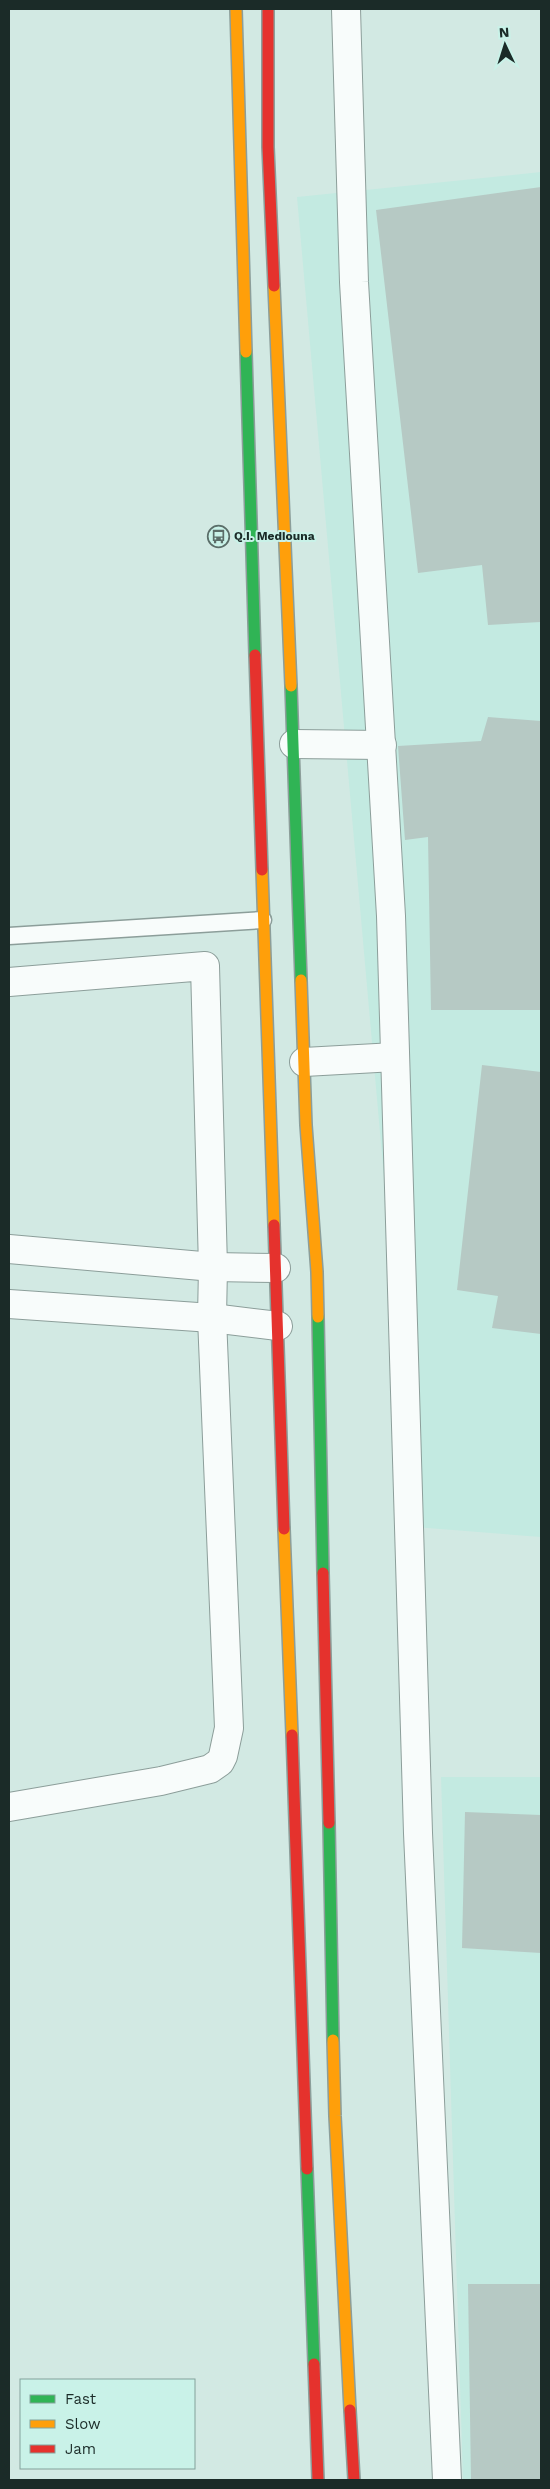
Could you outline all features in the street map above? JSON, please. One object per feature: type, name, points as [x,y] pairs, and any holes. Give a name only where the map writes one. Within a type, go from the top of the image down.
[{"type":"highway","points":[[236,9],[263,920],[318,2480]]},
{"type":"highway","points":[[268,9],[268,147],[294,744],[306,1125],[317,1272],[336,2116],[354,2480]]},
{"type":"street","points":[[346,9],[354,282],[391,916],[418,1833],[447,2480]]},
{"type":"street","points":[[294,744],[382,745]]},
{"type":"street","points":[[9,982],[205,966],[213,1267],[212,1318],[229,1728],[224,1756],[215,1766],[197,1774],[9,1807]]},
{"type":"street","points":[[304,1062],[395,1057]]},
{"type":"street","points":[[9,1249],[213,1267],[276,1268]]},
{"type":"street","points":[[9,1304],[212,1318],[278,1326]]},
{"type":"lane","points":[[9,936],[263,920]]},
{"type":"shaded area","points":[[541,172],[541,1537],[415,1527],[297,197]]},
{"type":"shaded area","points":[[441,1777],[541,1777],[541,2480],[463,2480]]},
{"type":"building","points":[[541,187],[541,622],[488,625],[482,565],[418,573],[376,210]]},
{"type":"building","points":[[488,717],[541,721],[541,1010],[431,1010],[428,837],[405,840],[398,746],[481,741]]},
{"type":"building","points":[[482,1065],[541,1072],[541,1334],[492,1328],[498,1296],[457,1290]]},
{"type":"building","points":[[465,1812],[541,1815],[541,1953],[462,1948]]},
{"type":"building","points":[[468,2284],[541,2284],[541,2480],[471,2480]]},
{"type":"traffic: fast","points":[[246,352],[255,655]]},
{"type":"traffic: fast","points":[[291,686],[301,980]]},
{"type":"traffic: fast","points":[[318,1317],[323,1573]]},
{"type":"traffic: fast","points":[[329,1823],[333,2040]]},
{"type":"traffic: fast","points":[[307,2169],[314,2364]]},
{"type":"traffic: slow","points":[[236,9],[246,352]]},
{"type":"traffic: slow","points":[[274,286],[291,686]]},
{"type":"traffic: slow","points":[[262,870],[274,1225]]},
{"type":"traffic: slow","points":[[301,980],[306,1125],[317,1272],[318,1317]]},
{"type":"traffic: slow","points":[[284,1529],[292,1735]]},
{"type":"traffic: slow","points":[[333,2040],[350,2410]]},
{"type":"traffic: jam","points":[[268,9],[268,147],[274,286]]},
{"type":"traffic: jam","points":[[255,655],[262,870]]},
{"type":"traffic: jam","points":[[274,1225],[284,1529]]},
{"type":"traffic: jam","points":[[323,1573],[329,1823]]},
{"type":"traffic: jam","points":[[292,1735],[307,2169]]},
{"type":"traffic: jam","points":[[314,2364],[318,2480]]},
{"type":"traffic: jam","points":[[350,2410],[354,2480]]},
{"type":"place","name":"Q.I. Mediouna","points":[[218,536]]}]
